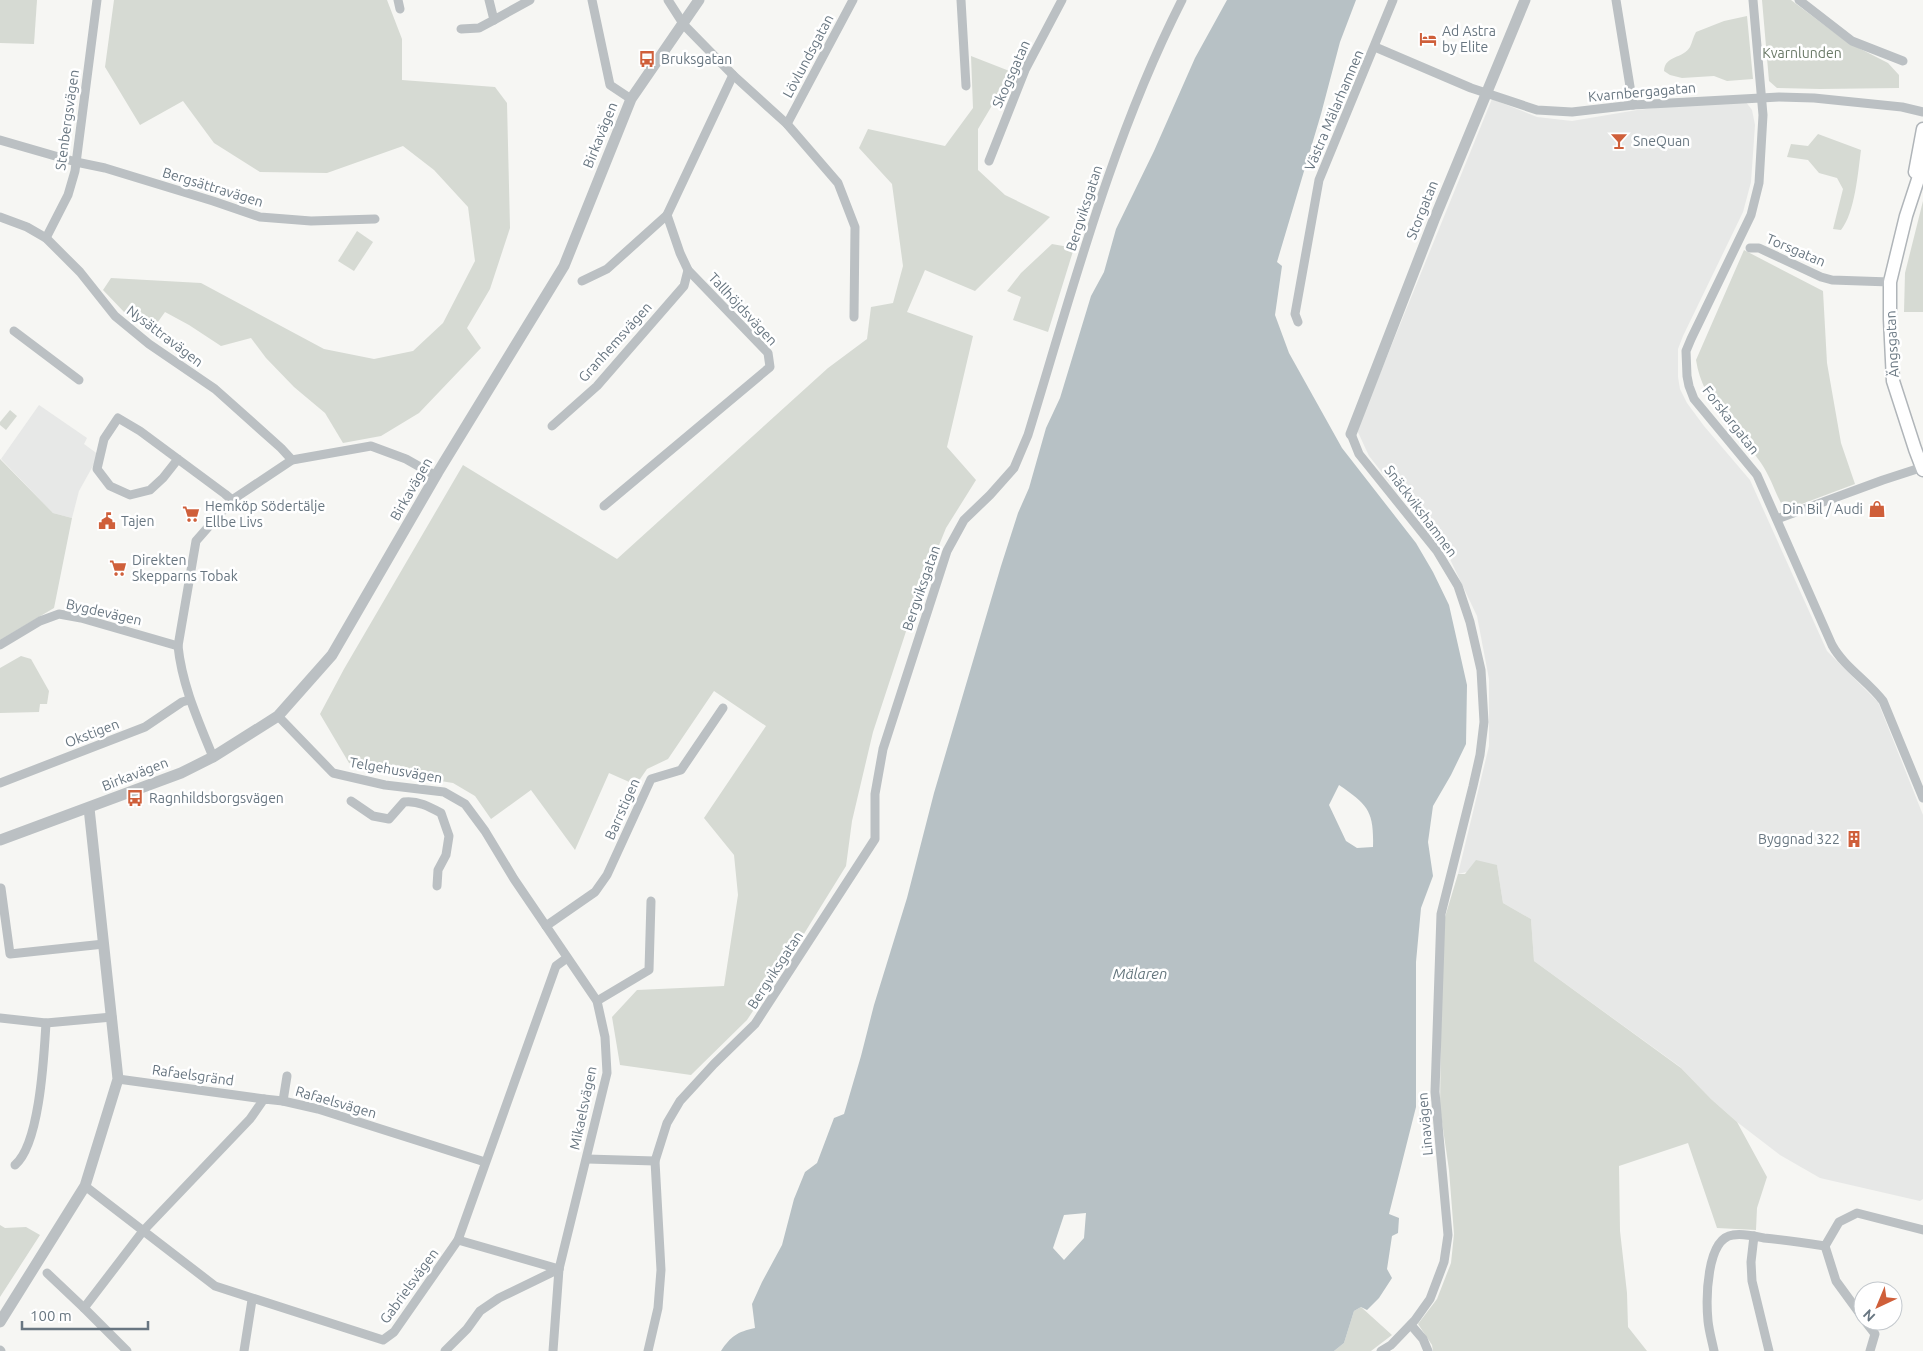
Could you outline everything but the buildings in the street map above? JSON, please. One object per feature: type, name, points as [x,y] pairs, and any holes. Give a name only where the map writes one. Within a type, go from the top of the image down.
[{"type":"main road","name":"Ängsgatan","points":[[1923,129],[1906,216],[1890,282],[1893,381],[1923,468]]},
{"type":"main road","name":"Ängsgatan","points":[[1906,216],[1923,164]]},
{"type":"street","name":"Stenbergsvägen","points":[[46,238],[68,195],[76,162],[97,0]]},
{"type":"street","points":[[489,0],[494,20]]},
{"type":"street","points":[[460,29],[479,28],[530,0]]},
{"type":"street","points":[[592,0],[610,85],[631,98]]},
{"type":"street","points":[[668,0],[684,25],[733,75],[787,124],[838,183],[855,227],[854,317]]},
{"type":"street","name":"Birkavägen","points":[[0,840],[181,773],[213,757],[278,716],[332,656],[436,476],[564,266],[631,98],[684,25],[699,0]]},
{"type":"street","name":"Lövlundsgatan","points":[[787,124],[853,0]]},
{"type":"street","points":[[961,0],[966,86]]},
{"type":"street","name":"Skogsgatan","points":[[989,161],[1025,70],[1062,0]]},
{"type":"street","name":"Bergviksgatan","points":[[648,1351],[658,1308],[661,1270],[655,1161],[667,1123],[678,1103],[755,1024],[875,839],[875,794],[883,749],[947,551],[964,520],[1014,468],[1028,435],[1115,157],[1164,36],[1182,0]]},
{"type":"street","name":"Västra Mälarhamnen","points":[[1298,322],[1295,314],[1319,180],[1393,0]]},
{"type":"street","name":"Storgatan","points":[[1351,434],[1437,213],[1526,0]]},
{"type":"street","points":[[1616,0],[1633,105]]},
{"type":"street","name":"Forskargatan","points":[[1753,0],[1762,115],[1759,183],[1751,214],[1686,351],[1685,363],[1688,386],[1694,399],[1757,475],[1836,651],[1877,692],[1889,712],[1923,798]]},
{"type":"street","points":[[1799,0],[1852,41],[1903,61]]},
{"type":"street","name":"Kvarnbergagatan","points":[[1375,47],[1486,93],[1537,110],[1572,112],[1633,105],[1760,98],[1814,98],[1902,107],[1923,112]]},
{"type":"street","points":[[582,281],[607,269],[667,215],[733,75]]},
{"type":"street","name":"Bergsättravägen","points":[[0,140],[76,162],[105,168],[260,217],[311,221],[375,219]]},
{"type":"street","name":"Tallhöjdsvägen","points":[[604,506],[770,367],[768,353],[688,270],[667,215]]},
{"type":"street","name":"Nysättravägen","points":[[0,217],[27,227],[46,238],[80,272],[115,316],[149,344],[215,389],[292,460]]},
{"type":"street","name":"Torsgatan","points":[[1750,248],[1759,248],[1821,277],[1832,280],[1890,282]]},
{"type":"street","name":"Granhemsvägen","points":[[552,426],[597,386],[684,286],[688,270]]},
{"type":"street","points":[[14,331],[79,380]]},
{"type":"street","points":[[178,459],[163,478],[150,490],[130,495],[110,486],[97,470],[104,439],[118,418],[140,431],[178,459],[232,500]]},
{"type":"street","name":"Snäckvikshamnen","points":[[1351,434],[1359,454],[1437,551],[1458,586],[1470,622],[1481,670],[1484,722],[1477,770],[1452,872]]},
{"type":"street","points":[[213,757],[189,700],[178,646],[196,541],[232,500],[292,460],[371,446],[406,459],[436,476]]},
{"type":"street","points":[[1777,519],[1877,482],[1923,468]]},
{"type":"street","name":"Bygdevägen","points":[[0,645],[40,621],[59,614],[81,618],[178,646]]},
{"type":"street","name":"Okstigen","points":[[0,783],[145,727],[182,702],[189,700]]},
{"type":"street","name":"Barrstigen","points":[[546,926],[595,892],[607,876],[651,779],[681,770],[723,708]]},
{"type":"street","name":"Telgehusvägen","points":[[278,716],[333,773],[385,785],[444,792],[465,804],[485,831],[514,879],[567,958]]},
{"type":"street","points":[[351,801],[373,816],[389,819],[404,802],[427,806],[441,813],[449,836],[446,855],[438,870],[437,886]]},
{"type":"street","points":[[0,1322],[84,1186],[118,1079],[89,808]]},
{"type":"street","name":"Linavägen","points":[[1381,1351],[1391,1345],[1411,1325],[1430,1300],[1444,1262],[1448,1235],[1435,1092],[1441,914],[1452,872]]},
{"type":"street","points":[[1,888],[10,954],[104,944]]},
{"type":"street","points":[[597,1001],[649,970],[651,901]]},
{"type":"street","name":"Mikaelsvägen","points":[[553,1351],[559,1269],[607,1073],[605,1037],[597,1001],[567,958]]},
{"type":"street","name":"Gabrielsvägen","points":[[84,1186],[215,1286],[252,1300],[383,1340],[394,1332],[458,1240],[556,966],[567,958]]},
{"type":"street","points":[[0,1018],[46,1023],[112,1017]]},
{"type":"street","points":[[15,1165],[19,1162],[30,1138],[38,1107],[46,1023]]},
{"type":"street","points":[[283,1100],[287,1076]]},
{"type":"street","name":"Rafaelsgränd","points":[[118,1079],[264,1099]]},
{"type":"street","points":[[84,1308],[143,1231],[219,1153],[250,1119],[264,1099]]},
{"type":"street","name":"Rafaelsvägen","points":[[264,1099],[283,1100],[318,1109],[485,1162]]},
{"type":"street","points":[[587,1159],[655,1161]]},
{"type":"street","points":[[1853,1305],[1836,1281],[1825,1246],[1839,1222],[1857,1212],[1923,1230]]},
{"type":"street","points":[[1714,1351],[1708,1321],[1708,1280],[1711,1263],[1720,1242],[1733,1235],[1754,1236],[1825,1246]]},
{"type":"street","points":[[1754,1236],[1751,1262],[1752,1281],[1769,1351]]},
{"type":"street","points":[[458,1240],[559,1269]]},
{"type":"street","points":[[445,1351],[467,1330],[480,1311],[499,1298],[559,1269]]},
{"type":"street","points":[[47,1273],[127,1351]]},
{"type":"street","points":[[244,1351],[252,1300]]},
{"type":"street","points":[[1411,1325],[1423,1339],[1428,1351]]},
{"type":"street","points":[[1870,1351],[1875,1334],[1873,1331]]},
{"type":"shaded area","points":[[1492,99],[1537,117],[1572,121],[1637,110],[1694,104],[1746,102],[1752,110],[1755,125],[1751,182],[1743,212],[1683,336],[1678,349],[1678,377],[1680,389],[1687,403],[1750,480],[1827,651],[1878,702],[1923,815],[1923,1199],[1920,1201],[1820,1178],[1780,1155],[1737,1122],[1711,1099],[1679,1066],[1534,961],[1531,919],[1503,903],[1497,865],[1458,874],[1489,746],[1489,679],[1477,616],[1449,557],[1369,456],[1357,430]]},
{"type":"shaded area","points":[[39,405],[87,438],[84,444],[99,455],[79,491],[72,518],[53,513],[1,459]]},
{"type":"green space","points":[[0,0],[37,0],[34,44],[0,43]]},
{"type":"green space","points":[[114,0],[387,0],[402,39],[402,80],[495,87],[507,103],[510,228],[490,289],[467,328],[481,348],[419,413],[381,436],[343,443],[325,413],[294,387],[266,358],[251,338],[221,346],[165,312],[150,333],[125,313],[103,290],[111,278],[201,283],[324,349],[374,359],[413,351],[443,323],[475,261],[468,207],[434,170],[403,146],[327,173],[260,172],[214,143],[183,101],[140,125],[105,67]]},
{"type":"green space","name":"Kvarnlunden","points":[[1762,0],[1791,0],[1847,42],[1888,63],[1899,75],[1899,88],[1777,88],[1769,81]]},
{"type":"green space","points":[[1747,16],[1753,79],[1727,81],[1714,76],[1682,78],[1670,75],[1664,71],[1668,62],[1687,51],[1696,32],[1724,21]]},
{"type":"green space","points":[[971,56],[1012,72],[978,129],[978,170],[1005,195],[1050,217],[975,291],[925,270],[907,312],[973,336],[947,447],[976,480],[946,528],[914,607],[873,732],[852,821],[846,866],[747,1020],[691,1075],[620,1065],[612,1017],[637,990],[724,986],[738,895],[734,855],[704,818],[766,726],[714,691],[668,759],[647,769],[636,785],[609,773],[575,850],[531,790],[491,819],[475,796],[453,783],[385,772],[349,763],[320,714],[344,669],[463,465],[617,559],[828,368],[867,339],[871,307],[893,303],[903,266],[892,184],[859,148],[868,129],[945,146],[973,108]]},
{"type":"green space","points":[[1818,134],[1861,150],[1853,203],[1846,223],[1841,230],[1833,229],[1843,189],[1837,178],[1819,173],[1808,160],[1787,157],[1791,144],[1808,146]]},
{"type":"green space","points":[[1923,201],[1923,312],[1904,312],[1905,273]]},
{"type":"green space","points":[[357,231],[373,242],[354,271],[338,261]]},
{"type":"green space","points":[[1052,244],[1074,248],[1048,332],[1013,320],[1021,297],[1007,291],[1021,273]]},
{"type":"green space","points":[[1744,250],[1823,291],[1827,363],[1841,443],[1855,484],[1791,508],[1782,505],[1761,463],[1713,403],[1700,376],[1696,360]]},
{"type":"green space","points":[[10,410],[17,416],[6,430],[0,425],[0,422]]},
{"type":"green space","points":[[0,459],[53,513],[72,518],[54,608],[0,640]]},
{"type":"green space","points":[[21,656],[31,659],[49,691],[47,704],[40,704],[39,712],[0,713],[0,668]]},
{"type":"green space","points":[[1476,860],[1497,865],[1503,903],[1531,919],[1534,961],[1681,1068],[1737,1122],[1767,1177],[1757,1208],[1756,1230],[1717,1228],[1688,1143],[1619,1166],[1620,1231],[1627,1293],[1628,1327],[1647,1351],[1433,1351],[1432,1345],[1418,1324],[1437,1299],[1451,1263],[1454,1234],[1449,1170],[1440,1108],[1442,949],[1445,917],[1458,874],[1465,874]]},
{"type":"green space","points":[[0,1225],[5,1228],[26,1227],[40,1235],[0,1297]]},
{"type":"green space","points":[[1361,1307],[1392,1335],[1371,1351],[1334,1351],[1344,1343],[1354,1311]]},
{"type":"water","name":"Mälaren","points":[[1227,0],[1356,0],[1340,42],[1321,114],[1277,262],[1282,266],[1275,315],[1289,353],[1342,448],[1416,543],[1433,572],[1449,605],[1467,685],[1466,744],[1433,806],[1428,842],[1433,876],[1421,908],[1416,962],[1416,1107],[1389,1214],[1399,1218],[1398,1233],[1392,1236],[1387,1269],[1392,1278],[1379,1298],[1367,1310],[1361,1307],[1354,1311],[1344,1343],[1334,1351],[721,1351],[735,1335],[755,1328],[752,1304],[782,1245],[794,1199],[805,1172],[817,1163],[834,1118],[844,1114],[874,1005],[907,898],[934,793],[1001,566],[1018,513],[1029,488],[1046,428],[1060,398],[1091,296],[1104,272],[1116,229],[1154,151],[1195,58]],"holes":[[[1339,785],[1357,798],[1367,810],[1372,825],[1373,847],[1357,848],[1346,841],[1329,805]],[[1086,1213],[1084,1238],[1064,1260],[1053,1248],[1064,1215]]]},
{"type":"place","name":"Ad Astra by Elite","points":[[1428,39]]},
{"type":"place","name":"Bruksgatan","points":[[647,59]]},
{"type":"place","name":"SneQuan","points":[[1619,141]]},
{"type":"place","name":"Din Bil / Audi","points":[[1877,509]]},
{"type":"place","name":"Hemköp Södertälje Ellbe Livs","points":[[191,514]]},
{"type":"place","name":"Tajen","points":[[107,521]]},
{"type":"place","name":"Direkten Skepparns Tobak","points":[[118,568]]},
{"type":"place","name":"Ragnhildsborgsvägen","points":[[135,798]]},
{"type":"place","name":"Byggnad 322","points":[[1854,839]]}]
